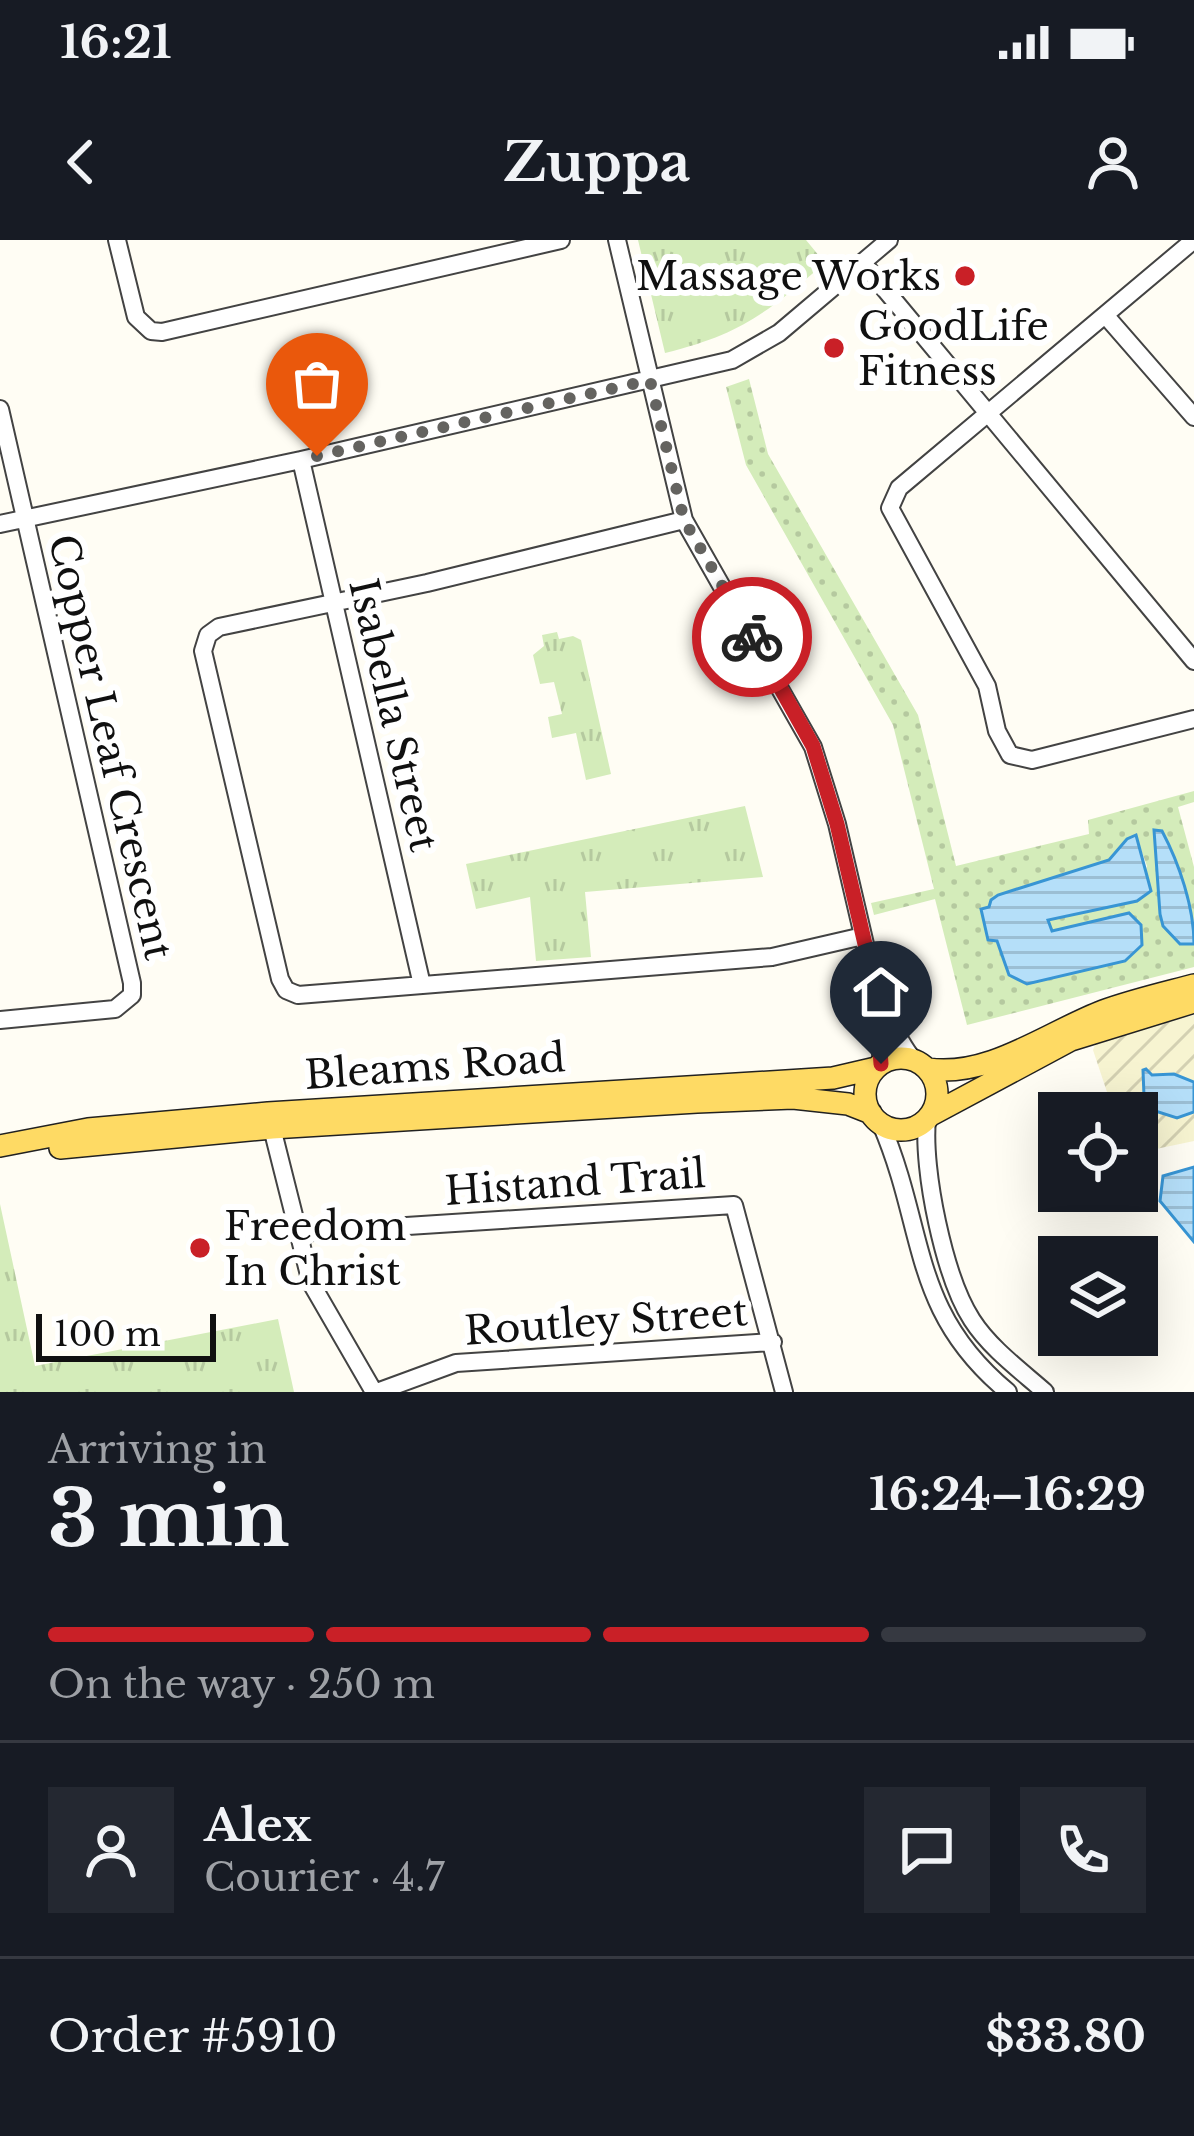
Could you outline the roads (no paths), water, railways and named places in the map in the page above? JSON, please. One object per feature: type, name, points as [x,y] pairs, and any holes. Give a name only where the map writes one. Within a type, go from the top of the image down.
[{"type":"main road","points":[[1194,986],[1106,1010],[988,1063],[944,1071],[892,1059],[879,1066],[865,1095],[876,1119],[910,1129],[1071,1040],[1194,1002]]},
{"type":"main road","points":[[921,1065],[938,1091],[929,1117]]},
{"type":"main road","name":"Bleams Road","points":[[0,1146],[88,1129],[832,1078],[879,1066]]},
{"type":"main road","name":"Bleams Road","points":[[0,1158],[73,1146],[272,1128],[769,1099],[829,1101],[876,1119]]},
{"type":"street","points":[[117,240],[136,317],[151,331],[162,332],[561,240]]},
{"type":"street","points":[[617,240],[684,520],[813,746],[837,824],[882,1017],[879,1066]]},
{"type":"street","points":[[0,524],[733,360],[761,345],[889,240]]},
{"type":"street","points":[[1194,240],[899,488],[890,508],[987,686],[1003,745],[1010,754],[1032,760],[1194,719]]},
{"type":"street","points":[[863,263],[1194,661]]},
{"type":"street","points":[[1106,316],[1194,417]]},
{"type":"street","points":[[0,409],[25,519]]},
{"type":"street","name":"Isabella Street","points":[[301,460],[422,985]]},
{"type":"street","name":"Copper Leaf Crescent","points":[[0,1020],[116,1009],[132,995],[25,519]]},
{"type":"street","points":[[684,520],[219,627],[208,635],[203,651],[280,979],[286,990],[298,995],[772,957],[863,936]]},
{"type":"street","points":[[882,1017],[921,1065]]},
{"type":"street","points":[[929,1117],[926,1167],[951,1270],[970,1317],[990,1343],[1046,1392]]},
{"type":"street","points":[[876,1119],[904,1181],[937,1306],[958,1342],[1008,1392]]},
{"type":"street","points":[[272,1128],[316,1295],[375,1392]]},
{"type":"street","name":"Histand Trail","points":[[298,1233],[734,1205],[784,1392]]},
{"type":"street","name":"Routley Street","points":[[375,1392],[456,1364],[773,1342]]},
{"type":"water","points":[[1154,830],[1162,831],[1180,871],[1194,944],[1180,944],[1163,926]]},
{"type":"water","points":[[1136,835],[1151,891],[1137,901],[1048,920],[1052,931],[1129,913],[1141,925],[1142,945],[1125,961],[1027,984],[1009,975],[997,941],[988,940],[981,909],[998,895],[1109,860]]},
{"type":"water","points":[[1143,1070],[1194,1082],[1194,1112],[1177,1118],[1158,1112],[1158,1092],[1144,1092]]},
{"type":"water","points":[[1194,1167],[1194,1242],[1160,1201],[1163,1176]]},
{"type":"place","name":"Massage Works","points":[[965,276]]},
{"type":"place","name":"GoodLife Fitness","points":[[834,348]]},
{"type":"place","name":"Freedom In Christ","points":[[200,1248]]}]
